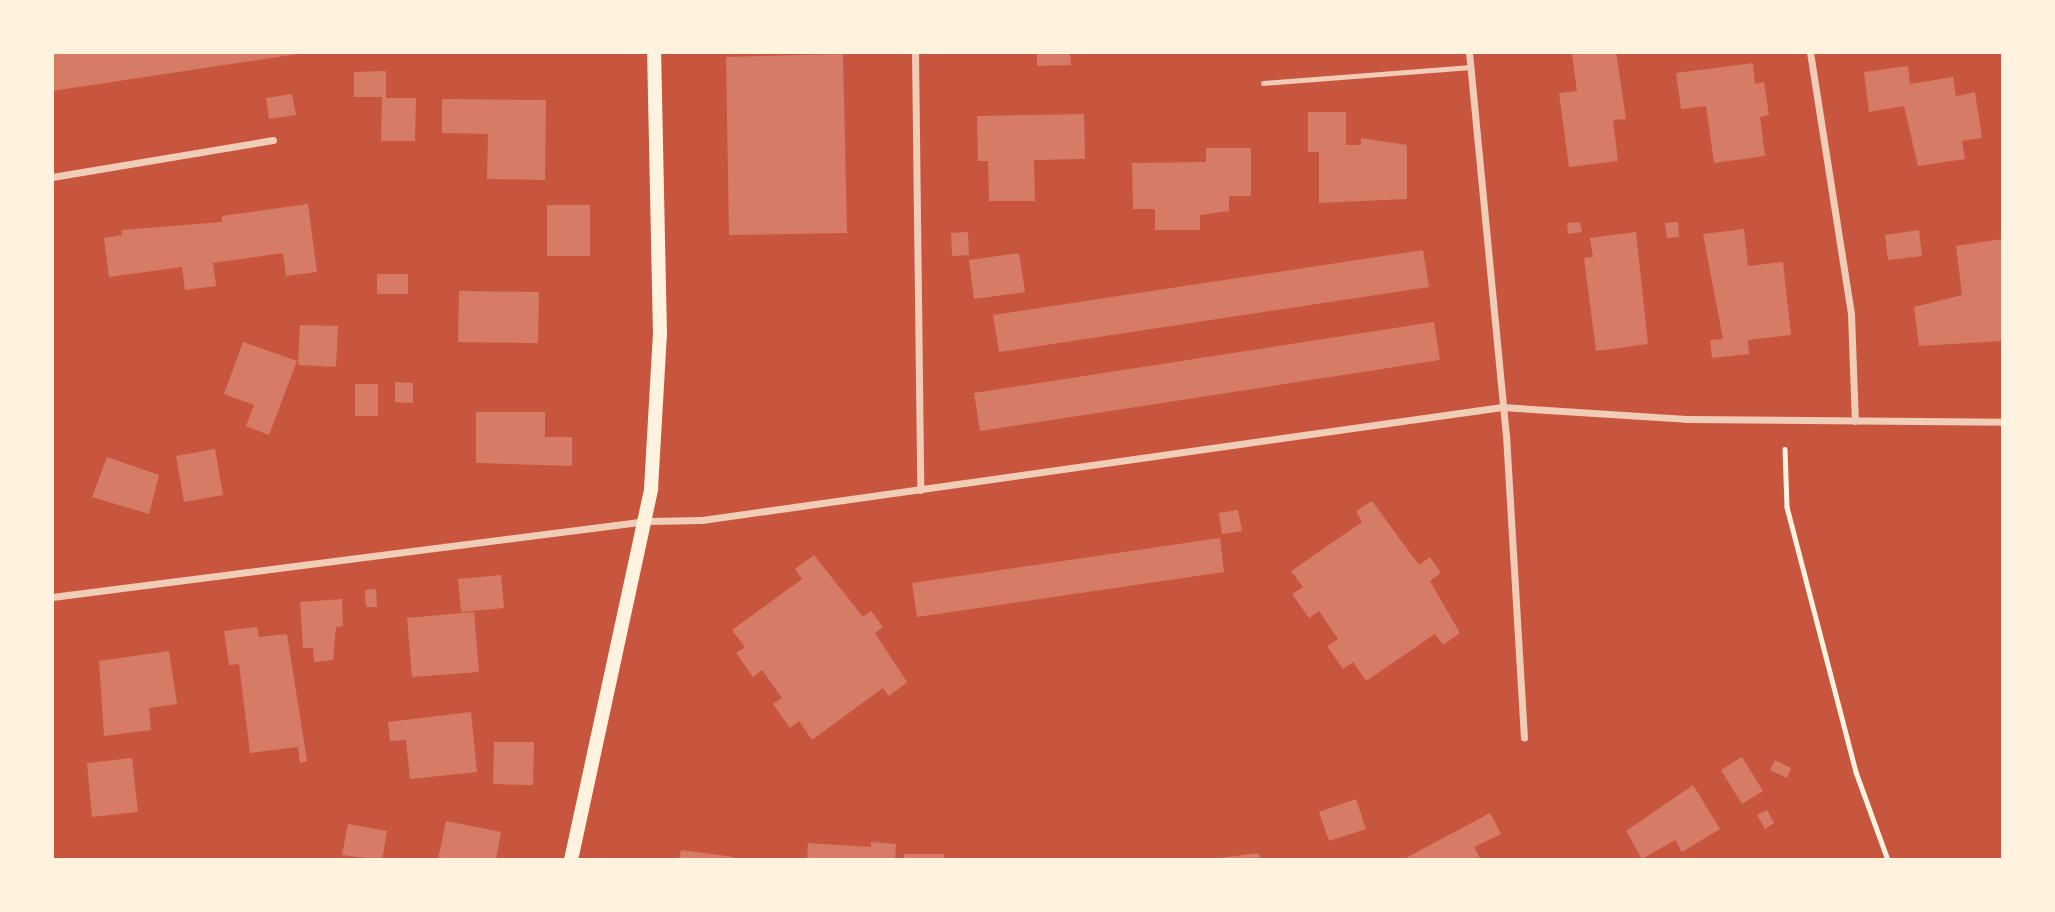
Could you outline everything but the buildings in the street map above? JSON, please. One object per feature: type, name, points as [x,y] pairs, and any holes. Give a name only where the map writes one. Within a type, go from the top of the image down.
[{"type":"main road","points":[[571,859],[647,521],[660,335],[654,52]]},
{"type":"street","points":[[915,52],[920,491]]},
{"type":"street","points":[[1469,52],[1502,407],[1524,737]]},
{"type":"street","points":[[1810,52],[1851,314],[1855,421]]},
{"type":"street","points":[[52,177],[274,140]]},
{"type":"street","points":[[52,597],[647,521],[702,520],[1502,407],[1855,421],[2003,422]]},
{"type":"lane","points":[[1263,83],[1471,67]]},
{"type":"path","points":[[1785,449],[1787,507],[1856,772],[1888,859]]}]
